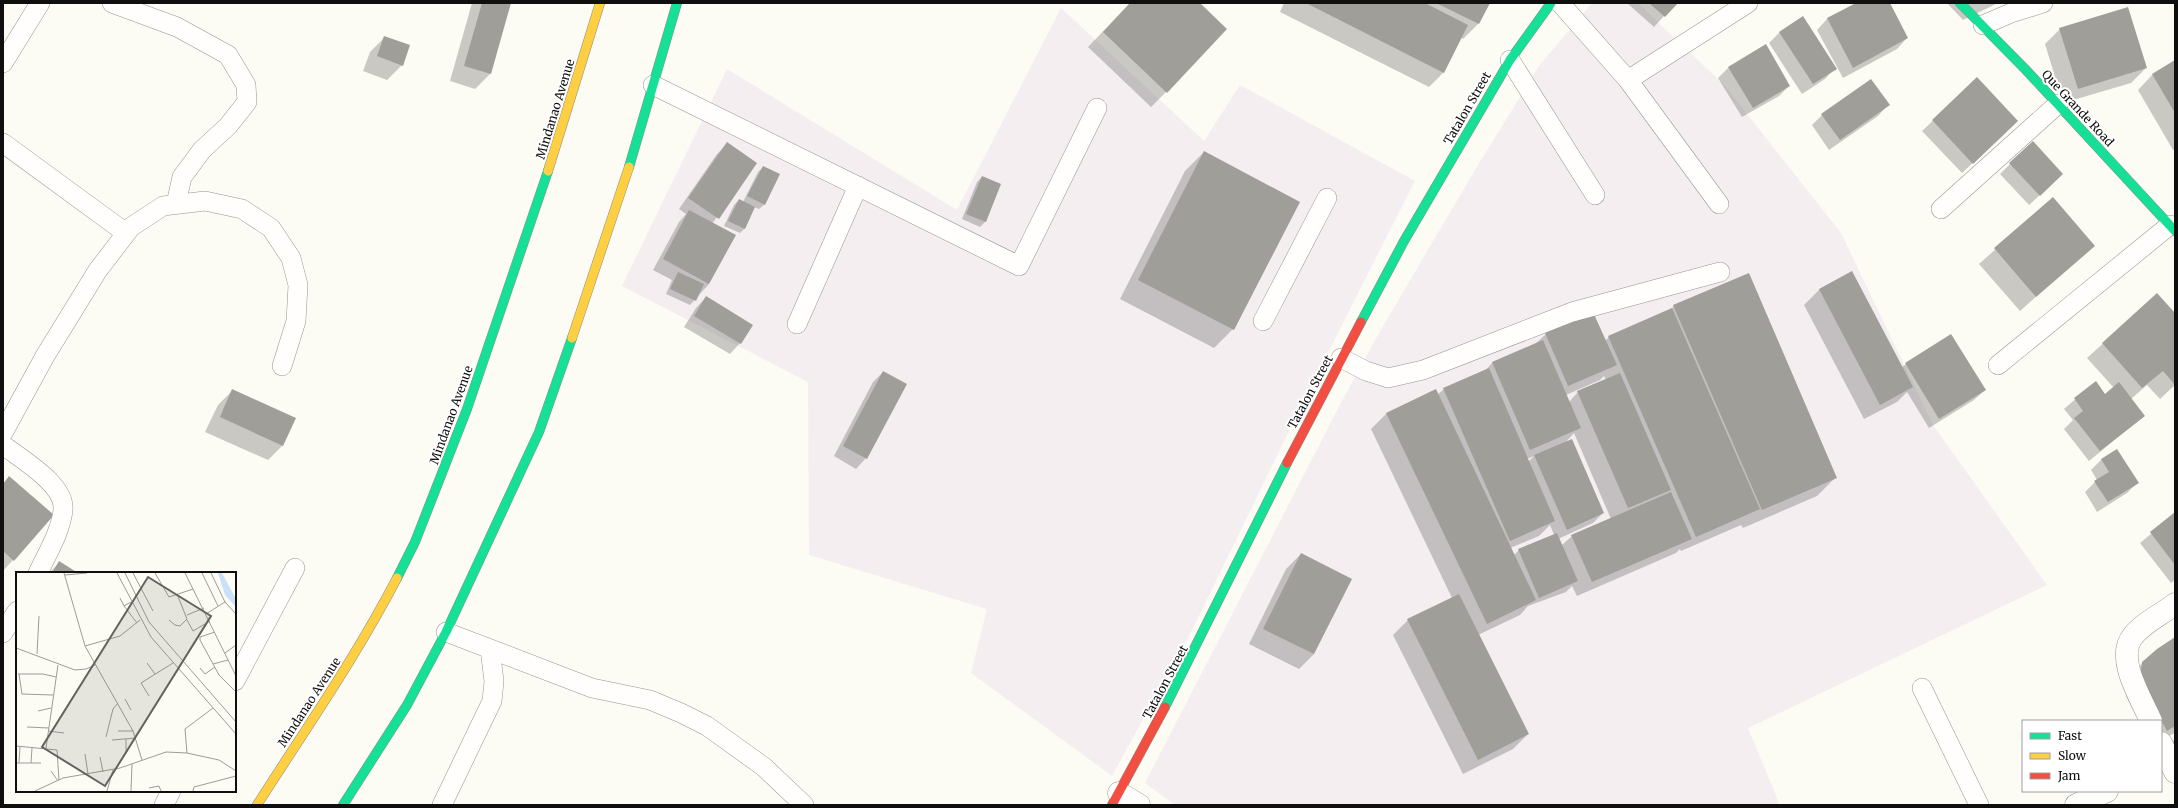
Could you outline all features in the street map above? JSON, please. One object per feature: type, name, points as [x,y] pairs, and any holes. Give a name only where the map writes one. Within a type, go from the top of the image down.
[{"type":"main road","name":"Mindanao Avenue","points":[[257,805],[342,674],[380,610],[415,542],[470,401],[552,163],[600,3]]},
{"type":"main road","points":[[343,805],[407,704],[446,632],[539,432],[620,199],[677,3]]},
{"type":"main road","name":"Tatalon Street","points":[[1115,799],[1183,674],[1270,495],[1404,241],[1510,60],[1551,3]]},
{"type":"main road","name":"Que Grande Road","points":[[1960,3],[2058,104],[2172,228]]},
{"type":"street","points":[[2151,720],[2128,668],[2125,651],[2133,636],[2175,604]]},
{"type":"street","points":[[2162,746],[2169,767]]},
{"type":"street","points":[[2076,805],[2105,792]]},
{"type":"street","points":[[1115,799],[1139,805]]},
{"type":"lane","points":[[4,61],[40,3]]},
{"type":"lane","points":[[112,3],[177,27],[228,55],[246,85],[246,102],[228,126],[202,150],[182,177],[176,204]]},
{"type":"lane","points":[[1560,3],[1628,80],[1719,204]]},
{"type":"lane","points":[[1628,80],[1748,3]]},
{"type":"lane","points":[[1983,25],[2011,13],[2043,3]]},
{"type":"lane","points":[[1510,60],[1595,195]]},
{"type":"lane","points":[[653,85],[1019,266],[1097,108]]},
{"type":"lane","points":[[1941,209],[2058,104]]},
{"type":"lane","points":[[3,143],[126,233]]},
{"type":"lane","points":[[797,324],[858,186]]},
{"type":"lane","points":[[1263,321],[1327,198]]},
{"type":"lane","points":[[3,433],[45,356],[98,270],[131,227],[163,206],[205,201],[242,209],[271,228],[291,258],[298,285],[296,322],[282,366]]},
{"type":"lane","points":[[1998,365],[2172,228]]},
{"type":"lane","points":[[1341,358],[1366,371],[1388,378],[1409,374],[1423,370],[1572,312],[1720,272]]},
{"type":"lane","points":[[3,445],[53,483],[63,499],[63,510],[56,532],[38,572]]},
{"type":"lane","points":[[236,679],[271,616],[295,568]]},
{"type":"lane","points":[[3,633],[16,613]]},
{"type":"lane","points":[[446,632],[592,688],[650,700],[707,726],[764,767],[804,805]]},
{"type":"lane","points":[[442,805],[492,701],[494,681],[490,649]]},
{"type":"lane","points":[[1922,688],[1979,805]]},
{"type":"lane","points":[[164,805],[170,792]]},
{"type":"shaded area","points":[[1592,3],[1638,3],[1725,86],[1841,233],[1933,425],[2047,585],[1748,728],[1780,805],[1175,805],[1145,783],[1344,397],[1379,333],[1475,170],[1539,66]]},
{"type":"shaded area","points":[[1061,8],[1204,141],[1240,85],[1415,181],[1315,378],[1193,628],[1112,776],[971,673],[987,609],[809,555],[808,382],[622,286],[727,69],[957,210]]},
{"type":"building","points":[[482,3],[511,3],[491,74],[464,66]]},
{"type":"building","points":[[1130,3],[1200,3],[1227,29],[1167,93],[1103,32]]},
{"type":"building","points":[[1306,3],[1425,3],[1468,25],[1444,73]]},
{"type":"building","points":[[1436,3],[1490,3],[1479,24]]},
{"type":"building","points":[[1649,3],[1678,3],[1665,17]]},
{"type":"building","points":[[1856,3],[1890,3],[1908,38],[1853,68],[1827,18]]},
{"type":"building","points":[[2128,7],[2147,68],[2078,89],[2059,28]]},
{"type":"building","points":[[1803,16],[1837,69],[1813,84],[1779,32]]},
{"type":"building","points":[[384,36],[410,45],[403,66],[377,56]]},
{"type":"building","points":[[1766,44],[1790,86],[1753,108],[1728,67]]},
{"type":"building","points":[[2175,60],[2175,113],[2152,74]]},
{"type":"building","points":[[1977,77],[2018,121],[1973,164],[1932,120]]},
{"type":"building","points":[[1871,79],[1890,105],[1840,140],[1821,114]]},
{"type":"building","points":[[2033,141],[2063,174],[2040,196],[2009,163]]},
{"type":"building","points":[[727,142],[757,163],[719,219],[688,198]]},
{"type":"building","points":[[1204,151],[1300,202],[1234,330],[1138,280]]},
{"type":"building","points":[[763,166],[780,174],[765,205],[747,196]]},
{"type":"building","points":[[982,176],[1001,184],[986,222],[966,214]]},
{"type":"building","points":[[2053,197],[2095,246],[2036,297],[1994,248]]},
{"type":"building","points":[[739,199],[755,207],[745,229],[728,221]]},
{"type":"building","points":[[689,210],[736,235],[709,284],[663,259]]},
{"type":"building","points":[[1852,271],[1913,387],[1880,405],[1819,289]]},
{"type":"building","points":[[678,272],[704,284],[696,301],[670,289]]},
{"type":"building","points":[[1749,273],[1837,478],[1762,510],[1673,305]]},
{"type":"building","points":[[2157,293],[2175,313],[2175,385],[2163,371],[2142,388],[2102,343]]},
{"type":"building","points":[[706,296],[753,325],[741,344],[694,316]]},
{"type":"building","points":[[1672,308],[1760,509],[1696,537],[1608,336]]},
{"type":"building","points":[[1593,312],[1617,365],[1568,386],[1545,333]]},
{"type":"building","points":[[1951,334],[1986,390],[1939,419],[1905,363]]},
{"type":"building","points":[[1543,340],[1581,428],[1530,450],[1492,362]]},
{"type":"building","points":[[1489,368],[1555,521],[1510,541],[1443,388]]},
{"type":"building","points":[[883,371],[907,384],[867,459],[843,446]]},
{"type":"building","points":[[1620,373],[1671,490],[1628,508],[1577,391]]},
{"type":"building","points":[[2096,381],[2105,394],[2119,382],[2145,416],[2100,451],[2074,418],[2083,411],[2074,398]]},
{"type":"building","points":[[232,389],[296,418],[283,446],[220,417]]},
{"type":"building","points":[[1436,389],[1536,600],[1487,624],[1386,413]]},
{"type":"building","points":[[1572,439],[1604,513],[1567,530],[1534,455]]},
{"type":"building","points":[[2117,449],[2139,483],[2108,502],[2094,481],[2109,472],[2101,459]]},
{"type":"building","points":[[9,476],[54,515],[14,561],[3,551],[3,484]]},
{"type":"building","points":[[1671,492],[1692,539],[1592,582],[1571,535]]},
{"type":"building","points":[[2175,512],[2175,565],[2150,532]]},
{"type":"building","points":[[1557,533],[1578,581],[1539,598],[1518,549]]},
{"type":"building","points":[[1301,553],[1352,579],[1314,654],[1263,629]]},
{"type":"building","points":[[59,561],[76,572],[53,572]]},
{"type":"building","points":[[1459,594],[1529,734],[1478,760],[1407,619]]},
{"type":"building","points":[[2175,637],[2175,726],[2167,731],[2140,680],[2142,662],[2157,649]]},
{"type":"traffic: fast","points":[[629,167],[677,3]]},
{"type":"traffic: fast","points":[[1361,322],[1404,241],[1510,60],[1551,3]]},
{"type":"traffic: fast","points":[[1960,3],[2026,70],[2175,231]]},
{"type":"traffic: fast","points":[[397,578],[415,542],[467,409],[548,171]]},
{"type":"traffic: fast","points":[[343,805],[407,705],[446,632],[539,432],[572,338]]},
{"type":"traffic: fast","points":[[1165,707],[1287,463]]},
{"type":"traffic: slow","points":[[548,171],[600,3]]},
{"type":"traffic: slow","points":[[572,338],[629,167]]},
{"type":"traffic: slow","points":[[257,805],[365,636],[397,578]]},
{"type":"traffic: jam","points":[[1287,463],[1361,322]]},
{"type":"traffic: jam","points":[[1112,805],[1165,707]]}]
